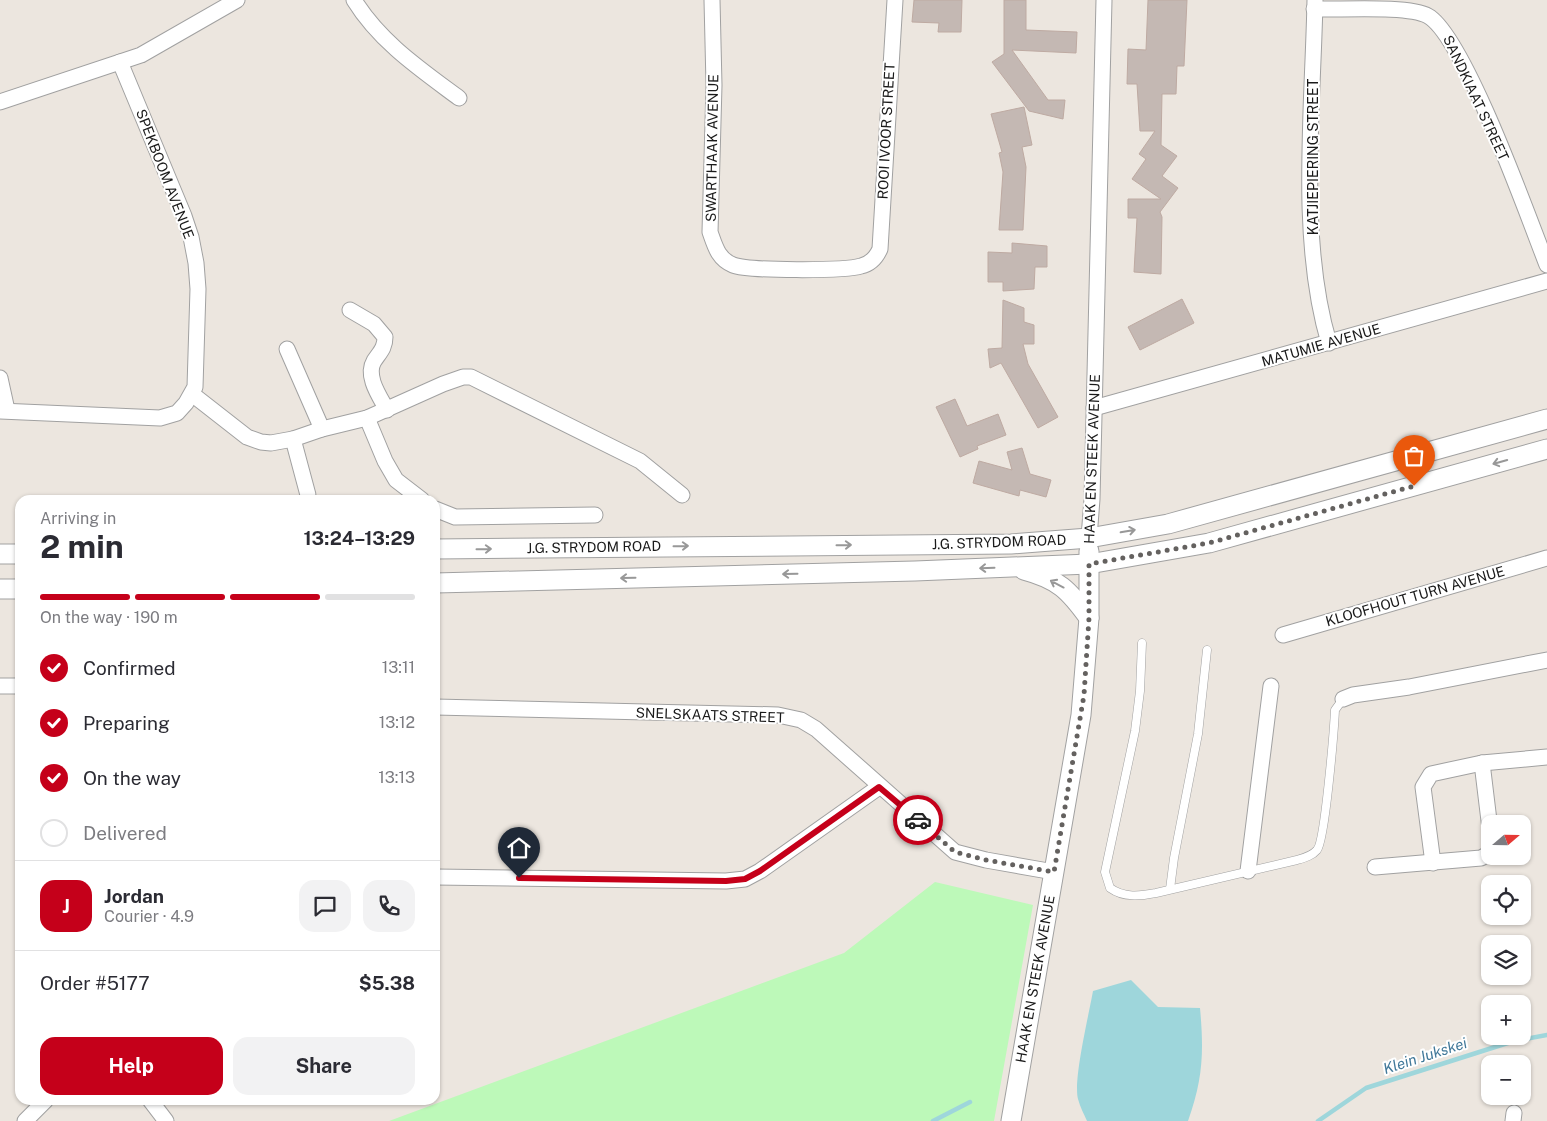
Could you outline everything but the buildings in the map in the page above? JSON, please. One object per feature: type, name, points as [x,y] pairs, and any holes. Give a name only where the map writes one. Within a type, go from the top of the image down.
[{"type":"street","points":[[0,102],[141,54],[237,0]]},
{"type":"street","points":[[354,0],[362,14],[399,54],[459,98]]},
{"type":"street","name":"SWARTHAAK AVENUE","points":[[712,0],[714,84],[710,232],[716,251],[727,261],[743,267],[837,270],[860,267],[872,260]]},
{"type":"street","name":"ROOI IVOOR STREET","points":[[872,260],[880,249],[894,0]]},
{"type":"street","name":"HAAK EN STEEK AVENUE","points":[[1011,1121],[1081,715],[1089,618],[1089,538],[1104,0]]},
{"type":"street","name":"SANDKIAAT STREET","points":[[1314,5],[1408,10],[1429,16],[1439,25],[1453,44],[1501,148],[1547,266]]},
{"type":"street","name":"KATJIEPIERING STREET","points":[[1314,5],[1310,226],[1322,313],[1329,343]]},
{"type":"street","name":"SPEKBOOM AVENUE","points":[[0,378],[3,411],[160,418],[177,413],[192,394],[196,380],[198,289],[191,238],[120,62]]},
{"type":"street","name":"MATUMIE AVENUE","points":[[1094,408],[1547,281]]},
{"type":"street","points":[[350,310],[374,324],[385,337],[384,349],[373,363],[371,374],[387,410]]},
{"type":"street","points":[[287,349],[322,428]]},
{"type":"street","points":[[192,394],[247,437],[261,442],[293,439],[322,428],[367,418],[463,377],[479,379],[640,462],[682,495]]},
{"type":"street","points":[[367,418],[396,480],[416,495]]},
{"type":"street","name":"J.G. STRYDOM ROAD","points":[[440,549],[1011,544],[1089,538],[1168,524],[1547,419]]},
{"type":"street","points":[[293,439],[308,494]]},
{"type":"street","name":"J.G. STRYDOM ROAD","points":[[440,583],[1089,564],[1209,543],[1547,449]]},
{"type":"street","points":[[440,511],[455,517],[595,515]]},
{"type":"street","points":[[0,554],[15,554]]},
{"type":"street","name":"KLOOFHOUT TURN AVENUE","points":[[1283,635],[1547,558]]},
{"type":"street","points":[[1012,567],[1036,573],[1063,586],[1074,597],[1089,618]]},
{"type":"street","points":[[0,589],[15,589]]},
{"type":"street","points":[[1343,699],[1353,695],[1547,660]]},
{"type":"street","points":[[0,686],[15,686]]},
{"type":"street","points":[[1248,871],[1271,686]]},
{"type":"street","name":"SNELSKAATS STREET","points":[[440,707],[778,715],[801,720],[816,729],[879,787],[955,852],[986,860],[1054,872]]},
{"type":"street","points":[[1433,863],[1423,787],[1426,780],[1438,771],[1482,763],[1547,757]]},
{"type":"street","points":[[1482,763],[1488,815]]},
{"type":"street","points":[[440,877],[726,881],[745,879],[760,871],[879,787]]},
{"type":"street","points":[[1375,868],[1481,858]]},
{"type":"street","points":[[26,1121],[41,1105]]},
{"type":"street","points":[[154,1105],[166,1121]]},
{"type":"lane","points":[[1142,643],[1140,691],[1136,722],[1105,872],[1110,888],[1120,894],[1143,895],[1308,856],[1318,850],[1321,845],[1335,710],[1343,699]]},
{"type":"lane","points":[[1170,889],[1174,858],[1198,734],[1207,650]]},
{"type":"green space","points":[[935,882],[1033,905],[994,1121],[389,1121],[432,1105],[440,1105],[440,1102],[844,953]]},
{"type":"water","points":[[1131,980],[1158,1007],[1200,1008],[1201,1065],[1197,1092],[1188,1121],[1087,1121],[1081,1108],[1077,1090],[1078,1077],[1093,991]]},
{"type":"waterway","name":"Klein Jukskei","points":[[1318,1121],[1366,1088],[1514,1041],[1547,1035]]},
{"type":"waterway","name":"Klein Jukskei","points":[[933,1121],[970,1102]]},
{"type":"way so far","points":[[918,820],[955,852],[970,857],[1054,872],[1068,799],[1084,695],[1089,618],[1089,564],[1155,554],[1209,543],[1414,486]]},
{"type":"route","points":[[519,878],[726,881],[745,879],[760,871],[879,787],[918,820]]}]
